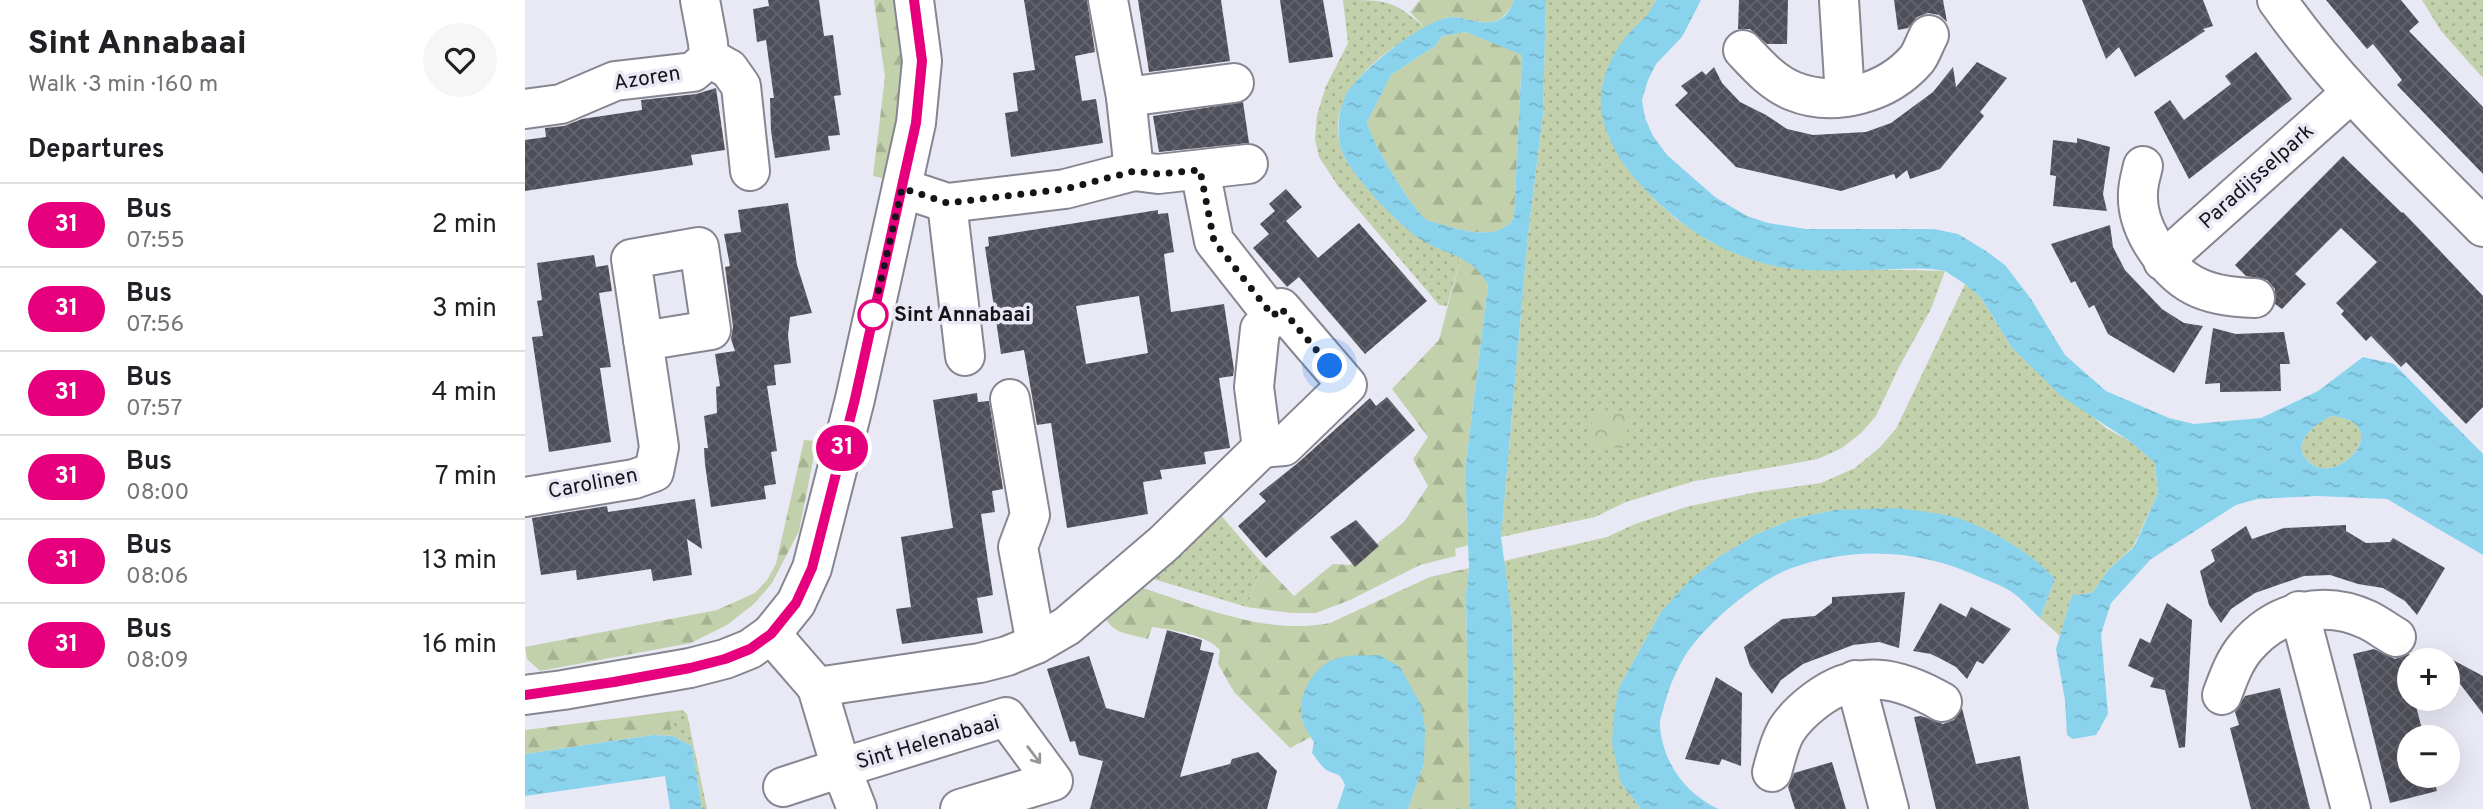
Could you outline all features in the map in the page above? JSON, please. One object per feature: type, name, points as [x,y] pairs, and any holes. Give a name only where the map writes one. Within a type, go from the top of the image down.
[{"type":"street","name":"Azoren","points":[[525,109],[561,104],[615,81],[693,72],[709,58],[709,43],[700,0]]},
{"type":"street","points":[[525,695],[563,691],[725,659],[750,649],[771,634],[796,603],[812,568],[855,399],[916,123],[922,61],[914,0]]},
{"type":"street","points":[[1108,0],[1126,97],[1135,171]]},
{"type":"street","points":[[1839,0],[1845,97]]},
{"type":"street","points":[[2277,0],[2351,93],[2483,227]]},
{"type":"street","points":[[1743,50],[1766,74],[1792,91],[1821,99],[1872,91],[1894,78],[1918,58],[1929,35]]},
{"type":"street","points":[[709,58],[729,69],[741,86],[750,171]]},
{"type":"street","points":[[1126,97],[1234,83]]},
{"type":"street","name":"Paradijsselpark","points":[[2163,261],[2351,93]]},
{"type":"street","points":[[902,188],[947,203],[1065,189],[1135,171],[1158,174],[1248,164]]},
{"type":"street","points":[[2143,166],[2137,195],[2144,228],[2163,261],[2181,279],[2202,290],[2228,297],[2255,298]]},
{"type":"street","points":[[1200,170],[1214,241],[1273,316]]},
{"type":"street","points":[[947,203],[965,356]]},
{"type":"street","points":[[817,687],[980,663],[1036,644],[1067,626],[1163,544],[1209,496],[1262,448],[1284,446],[1347,385],[1281,308],[1259,329],[1254,387],[1262,448]]},
{"type":"street","name":"Carolinen","points":[[525,497],[634,479],[654,472],[659,447],[643,341]]},
{"type":"street","points":[[1010,399],[1030,515],[1018,547],[1036,644]]},
{"type":"street","points":[[2222,695],[2232,667],[2246,647],[2272,624],[2299,611],[2334,610],[2368,620],[2396,637]]},
{"type":"street","points":[[2299,611],[2351,809]]},
{"type":"street","name":"Sint Helenabaai","points":[[771,634],[817,687],[841,768],[857,809]]},
{"type":"street","points":[[1772,772],[1786,732],[1802,711],[1828,690],[1855,680],[1887,680],[1916,687],[1942,702]]},
{"type":"street","points":[[1855,680],[1889,809]]},
{"type":"street","name":"Sint Helenabaai","points":[[783,787],[1006,717],[1053,781],[960,809]]},
{"type":"green space","points":[[874,0],[896,0],[903,77],[896,138],[883,178],[873,176],[885,77]]},
{"type":"green space","points":[[1343,0],[1370,0],[1389,4],[1405,12],[1425,28],[1391,49],[1360,77],[1340,112],[1338,131],[1342,152],[1349,165],[1395,218],[1426,242],[1461,256],[1447,306],[1439,305],[1338,186],[1319,157],[1315,139],[1317,115],[1326,86],[1348,43]]},
{"type":"green space","points":[[1420,0],[1514,0],[1508,11],[1494,22],[1448,17],[1425,28],[1410,12]]},
{"type":"green space","points":[[1546,0],[1656,0],[1650,13],[1626,37],[1653,198],[1676,219],[1711,242],[1782,267],[1945,271],[1931,309],[1876,416],[1842,448],[1818,459],[1695,481],[1626,502],[1595,517],[1501,537],[1528,235],[1543,113]]},
{"type":"green space","points":[[2422,0],[2483,0],[2483,78],[2441,31]]},
{"type":"green space","points":[[1466,32],[1522,54],[1514,218],[1500,230],[1491,232],[1461,230],[1427,220],[1420,214],[1393,174],[1367,122],[1391,75],[1435,46],[1442,36]]},
{"type":"green space","points":[[1461,256],[1482,273],[1488,285],[1465,471],[1468,545],[1455,549],[1456,556],[1420,565],[1350,600],[1316,613],[1291,613],[1247,607],[1262,563],[1294,596],[1333,564],[1350,565],[1404,522],[1428,486],[1413,459],[1428,437],[1392,389],[1439,340]]},
{"type":"green space","points":[[1965,284],[1982,299],[2012,348],[2106,428],[2131,442],[2155,463],[2158,493],[2133,547],[2109,569],[2092,593],[2072,595],[2060,636],[2040,618],[2055,579],[1835,510],[1793,519],[1757,534],[1661,612],[1619,687],[1621,783],[1641,809],[1516,809],[1512,619],[1504,561],[1607,537],[1635,524],[1686,507],[1757,492],[1821,483],[1855,468],[1896,429]]},
{"type":"green space","points":[[1594,410],[1629,411],[1626,448],[1588,447]]},
{"type":"green space","points":[[2331,416],[2350,421],[2359,429],[2361,439],[2348,459],[2337,466],[2325,468],[2313,465],[2305,458],[2302,444],[2310,431]]},
{"type":"green space","points":[[804,440],[817,441],[799,531],[772,583],[754,604],[727,625],[691,643],[540,671],[527,659],[525,647],[717,610],[755,593],[776,564]]},
{"type":"green space","points":[[1211,504],[1262,563],[1247,607],[1153,579],[1149,573]]},
{"type":"green space","points":[[1469,568],[1466,595],[1470,809],[1408,809],[1424,763],[1303,723],[1311,737],[1290,748],[1234,692],[1218,664],[1220,650],[1214,645],[1188,634],[1152,627],[1148,639],[1119,631],[1109,623],[1102,609],[1134,585],[1256,622],[1305,626],[1330,623],[1430,577]]},
{"type":"green space","points":[[682,710],[687,714],[669,718],[673,736],[653,735],[525,754],[525,730]]},
{"type":"green space","points":[[687,714],[707,809],[702,809],[692,746],[673,736],[669,718]]},
{"type":"water","points":[[1514,0],[1546,0],[1543,113],[1528,235],[1501,537],[1512,619],[1516,809],[1470,809],[1466,595],[1469,568],[1465,471],[1488,285],[1474,267],[1420,239],[1377,199],[1355,174],[1342,152],[1339,123],[1343,101],[1353,85],[1394,47],[1441,19],[1457,17],[1481,22],[1499,20],[1510,9]],"holes":[[[1466,32],[1522,55],[1514,218],[1500,230],[1491,232],[1461,230],[1427,220],[1393,174],[1367,122],[1391,75],[1435,46],[1442,36]]]},
{"type":"water","points":[[1656,0],[1701,0],[1682,37],[1656,64],[1642,100],[1645,118],[1653,136],[1667,155],[1715,197],[1747,216],[1768,223],[1806,229],[1934,229],[1958,234],[2005,265],[2031,299],[2065,355],[2106,391],[2169,418],[2194,424],[2261,418],[2318,391],[2363,357],[2394,364],[2483,454],[2483,555],[2387,499],[2317,496],[2257,499],[2236,505],[2151,559],[2111,603],[2101,634],[2108,714],[2096,735],[2073,739],[2067,735],[2065,700],[2056,649],[2072,595],[2092,593],[2109,569],[2134,547],[2158,493],[2155,463],[2131,442],[2061,396],[2012,348],[1982,299],[1945,271],[1916,268],[1812,270],[1780,267],[1741,256],[1704,238],[1655,200],[1618,155],[1607,132],[1601,107],[1604,79],[1613,56]],"holes":[[[2331,416],[2350,421],[2359,429],[2361,439],[2348,459],[2337,466],[2325,468],[2313,465],[2305,458],[2302,444],[2317,425]]]},
{"type":"water","points":[[1896,508],[1960,519],[1990,531],[2020,549],[2055,579],[2040,618],[2003,587],[1961,569],[1912,556],[1838,556],[1813,561],[1775,575],[1745,595],[1701,635],[1682,661],[1667,694],[1660,726],[1671,764],[1695,794],[1718,809],[1641,809],[1621,783],[1612,743],[1614,715],[1619,687],[1661,612],[1690,580],[1719,557],[1757,534],[1793,519],[1835,510]]},
{"type":"water","points":[[1379,655],[1400,667],[1421,705],[1425,728],[1424,763],[1408,809],[1337,809],[1345,785],[1340,776],[1326,770],[1312,753],[1314,742],[1303,722],[1301,704],[1307,685],[1327,663],[1346,656]]},
{"type":"water","points":[[653,735],[673,736],[692,746],[702,809],[670,809],[665,776],[525,796],[525,754]]},
{"type":"building","points":[[768,0],[819,0],[824,36],[833,35],[841,95],[834,96],[840,135],[828,136],[830,150],[775,158],[770,98],[774,98],[766,40],[757,42],[753,9],[769,6]]},
{"type":"building","points":[[1024,0],[1087,0],[1095,52],[1075,56],[1082,101],[1096,99],[1103,143],[1011,157],[1005,113],[1018,111],[1013,73],[1035,70]]},
{"type":"building","points":[[1138,0],[1221,0],[1230,61],[1149,72]]},
{"type":"building","points":[[1280,0],[1323,0],[1333,57],[1289,63]]},
{"type":"building","points":[[1739,0],[1788,0],[1787,44],[1767,44],[1750,29],[1738,29]]},
{"type":"building","points":[[1894,0],[1943,0],[1947,22],[1939,15],[1928,13],[1917,17],[1908,28],[1898,30]]},
{"type":"building","points":[[2082,0],[2203,0],[2213,26],[2203,29],[2205,31],[2135,77],[2119,47],[2106,59]]},
{"type":"building","points":[[2326,0],[2401,0],[2419,22],[2409,31],[2483,107],[2483,174],[2397,85],[2402,80],[2373,44],[2367,49]]},
{"type":"building","points":[[2256,52],[2292,99],[2189,179],[2154,112],[2170,100],[2184,120],[2231,84],[2225,76]]},
{"type":"building","points":[[1977,62],[2007,78],[1980,112],[1984,116],[1940,169],[1910,179],[1907,170],[1896,179],[1894,174],[1841,191],[1736,167],[1675,105],[1688,93],[1681,86],[1702,71],[1706,75],[1714,67],[1722,83],[1740,102],[1787,129],[1813,135],[1866,132],[1891,123],[1933,92],[1953,67],[1956,87]]},
{"type":"building","points":[[716,88],[725,150],[691,155],[693,165],[525,191],[525,140],[546,137],[545,128],[642,110],[641,100],[696,94]]},
{"type":"building","points":[[1243,102],[1249,143],[1159,152],[1153,116]]},
{"type":"building","points":[[2077,138],[2110,147],[2103,194],[2107,211],[2053,206],[2056,176],[2050,175],[2053,140],[2077,143]]},
{"type":"building","points":[[2343,156],[2403,212],[2483,296],[2483,407],[2466,424],[2406,362],[2401,367],[2371,336],[2366,341],[2341,314],[2344,311],[2336,303],[2377,262],[2341,228],[2295,274],[2306,284],[2282,309],[2275,304],[2275,289],[2267,280],[2246,276],[2235,265]]},
{"type":"building","points":[[1286,189],[1302,207],[1286,221],[1318,258],[1359,223],[1427,301],[1365,354],[1299,277],[1287,287],[1253,248],[1269,234],[1260,224],[1275,211],[1269,204]]},
{"type":"building","points":[[788,203],[797,265],[812,313],[790,317],[788,335],[791,363],[774,365],[776,385],[767,386],[777,451],[771,452],[776,484],[764,486],[766,499],[711,507],[705,464],[704,448],[708,448],[704,416],[717,413],[716,387],[720,386],[715,354],[735,351],[731,339],[733,327],[725,267],[730,266],[724,234],[741,232],[738,210]]},
{"type":"building","points":[[1158,210],[1158,214],[1168,213],[1174,252],[1164,254],[1171,312],[1224,304],[1234,370],[1233,376],[1219,378],[1230,448],[1204,452],[1206,464],[1160,470],[1162,479],[1143,482],[1148,514],[1067,528],[1051,423],[1037,425],[1024,350],[1001,354],[985,247],[989,246],[988,237]],"holes":[[[1139,296],[1148,353],[1086,364],[1076,306]]]},
{"type":"building","points":[[2110,225],[2113,247],[2125,270],[2162,309],[2184,323],[2203,326],[2174,373],[2108,334],[2094,305],[2089,308],[2075,281],[2071,283],[2051,244]]},
{"type":"building","points":[[594,255],[596,267],[608,265],[612,291],[599,293],[611,367],[600,368],[611,442],[549,452],[532,337],[543,336],[537,301],[542,300],[537,263]]},
{"type":"building","points":[[2213,328],[2236,334],[2284,332],[2290,364],[2280,364],[2281,391],[2220,392],[2220,383],[2205,384]]},
{"type":"building","points":[[977,393],[978,402],[989,401],[1003,489],[992,491],[995,512],[981,514],[993,595],[977,598],[983,633],[902,644],[896,609],[911,607],[901,537],[953,528],[933,400]]},
{"type":"building","points":[[1387,397],[1415,430],[1266,558],[1238,526],[1266,501],[1259,494],[1370,398],[1376,406]]},
{"type":"building","points":[[695,499],[702,549],[687,539],[692,575],[653,581],[651,569],[577,580],[576,570],[541,575],[532,518],[607,506],[608,512]]},
{"type":"building","points":[[1356,520],[1379,546],[1355,567],[1330,537]]},
{"type":"building","points":[[2346,525],[2346,531],[2366,543],[2390,542],[2393,538],[2445,568],[2417,615],[2405,601],[2383,588],[2330,575],[2304,576],[2255,593],[2231,609],[2221,623],[2209,605],[2200,571],[2215,561],[2211,550],[2246,526],[2252,539],[2284,528]]},
{"type":"building","points":[[1905,592],[1899,648],[1879,642],[1853,645],[1803,664],[1781,680],[1772,694],[1750,666],[1744,647],[1782,619],[1815,616],[1832,603],[1832,597]]},
{"type":"building","points":[[1940,603],[1966,617],[1971,607],[2011,629],[1983,664],[1977,661],[1967,679],[1956,667],[1943,660],[1931,654],[1913,651]]},
{"type":"building","points":[[2167,603],[2192,620],[2185,747],[2179,748],[2165,690],[2150,687],[2154,678],[2128,666],[2140,638],[2150,643]]},
{"type":"building","points":[[1167,630],[1202,640],[1200,650],[1214,653],[1180,777],[1230,764],[1232,759],[1258,752],[1277,771],[1267,809],[1090,809],[1103,761],[1079,755],[1075,741],[1070,742],[1047,669],[1089,656],[1106,708],[1144,718]]},
{"type":"building","points":[[2374,649],[2397,658],[2397,711],[2417,711],[2421,725],[2397,725],[2397,788],[2436,788],[2437,791],[2390,803],[2353,654]]},
{"type":"building","points":[[2460,664],[2483,676],[2483,714],[2460,684]]},
{"type":"building","points":[[1716,677],[1742,693],[1741,766],[1722,759],[1719,765],[1685,759]]},
{"type":"building","points":[[2280,688],[2310,809],[2251,809],[2230,728],[2239,725],[2235,712],[2245,696]]},
{"type":"building","points":[[1962,708],[1976,764],[2020,756],[2029,809],[1936,809],[1914,717],[1921,716],[1943,724],[1954,720]]},
{"type":"building","points":[[1832,762],[1846,809],[1795,809],[1788,787],[1794,773]]},
{"type":"bus line","name":"31","points":[[525,695],[614,682],[725,659],[750,649],[771,634],[796,603],[812,568],[855,399],[916,123],[922,61],[914,0]]},
{"type":"place","name":"Sint Annabaai","points":[[873,315]]},
{"type":"route","points":[[873,315],[902,188],[947,203],[1065,189],[1135,171],[1158,174],[1200,170],[1214,241],[1273,316],[1281,308],[1330,366]]}]
